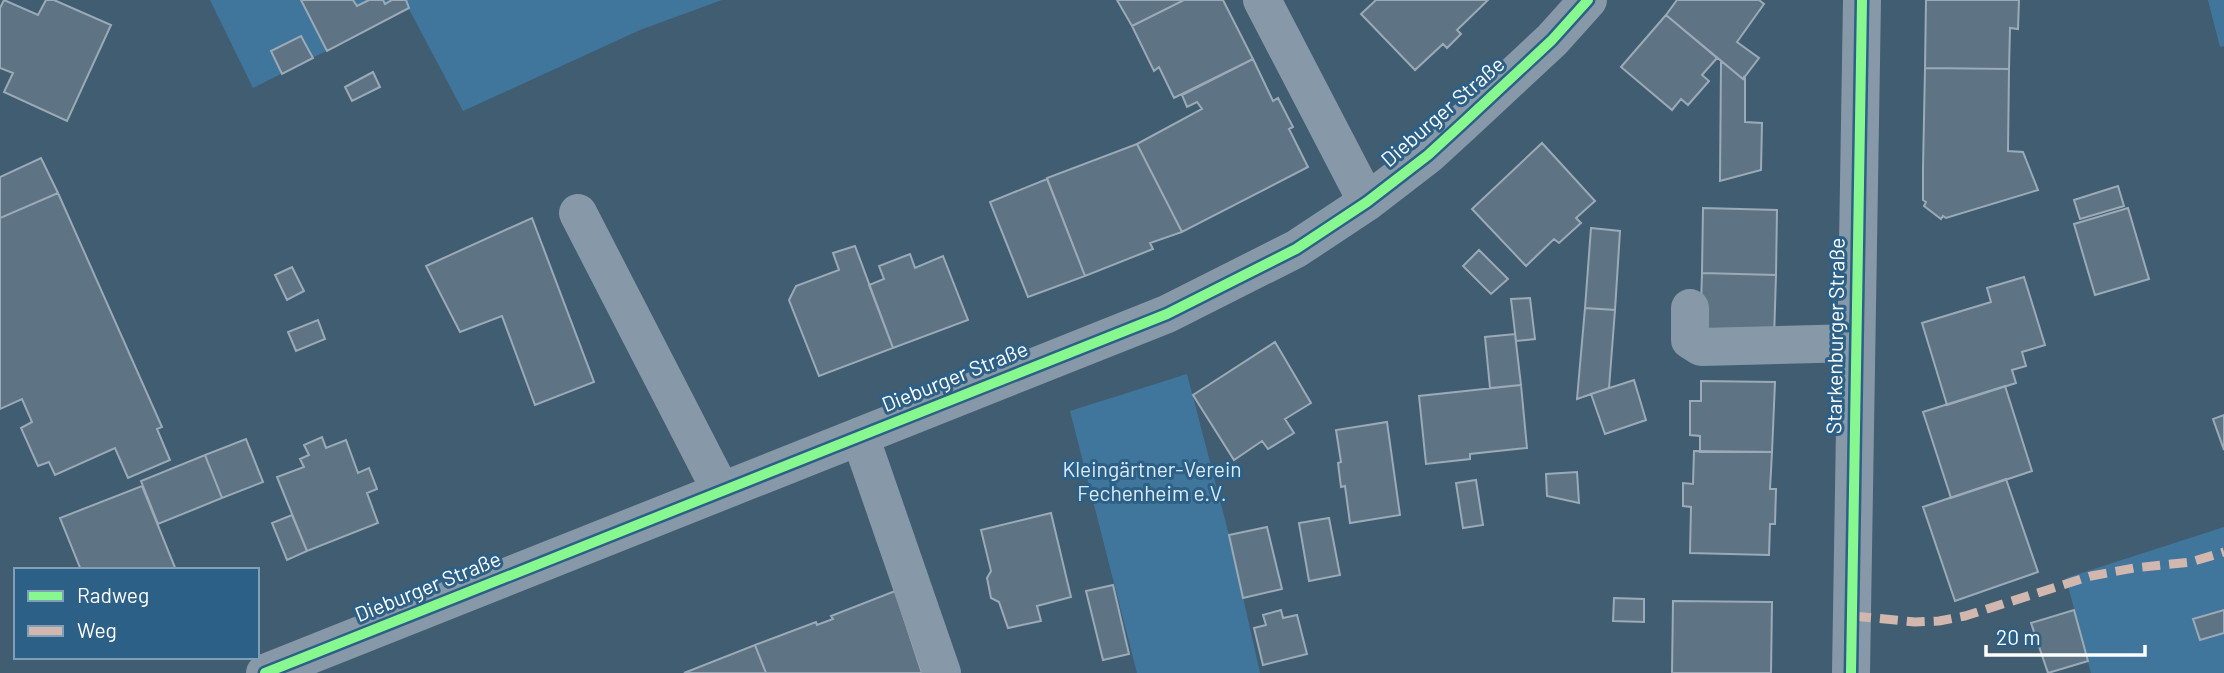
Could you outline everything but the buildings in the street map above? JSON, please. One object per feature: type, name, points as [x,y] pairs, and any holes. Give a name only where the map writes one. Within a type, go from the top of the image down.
[{"type":"street","points":[[1262,0],[1367,202]]},
{"type":"street","name":"Dieburger Straße","points":[[265,673],[1167,314],[1296,249],[1367,202],[1437,147],[1552,40],[1588,0]]},
{"type":"street","name":"Starkenburger Straße","points":[[1851,673],[1861,0]]},
{"type":"street","points":[[578,213],[721,491]]},
{"type":"street","points":[[1690,308],[1690,340],[1701,347],[1855,343]]},
{"type":"street","points":[[860,436],[942,673]]},
{"type":"green space","points":[[210,0],[722,0],[640,30],[463,111],[409,9],[253,88]]},
{"type":"green space","points":[[2208,0],[2224,0],[2224,46],[2220,47]]},
{"type":"green space","name":"Kleingärtner-Verein Fechenheim e.V.","points":[[1187,374],[1229,535],[1260,673],[1137,673],[1070,411]]},
{"type":"green space","points":[[2224,527],[2224,673],[2091,673],[2066,578]]},
{"type":"marked path","points":[[1853,616],[1915,622],[1939,621],[1965,616],[2091,576],[2191,562],[2224,552]]},
{"type":"cycle path","points":[[265,673],[1167,314],[1296,249],[1367,202],[1428,155],[1552,40],[1588,0]]},
{"type":"cycle path","points":[[1851,673],[1862,0]]}]
